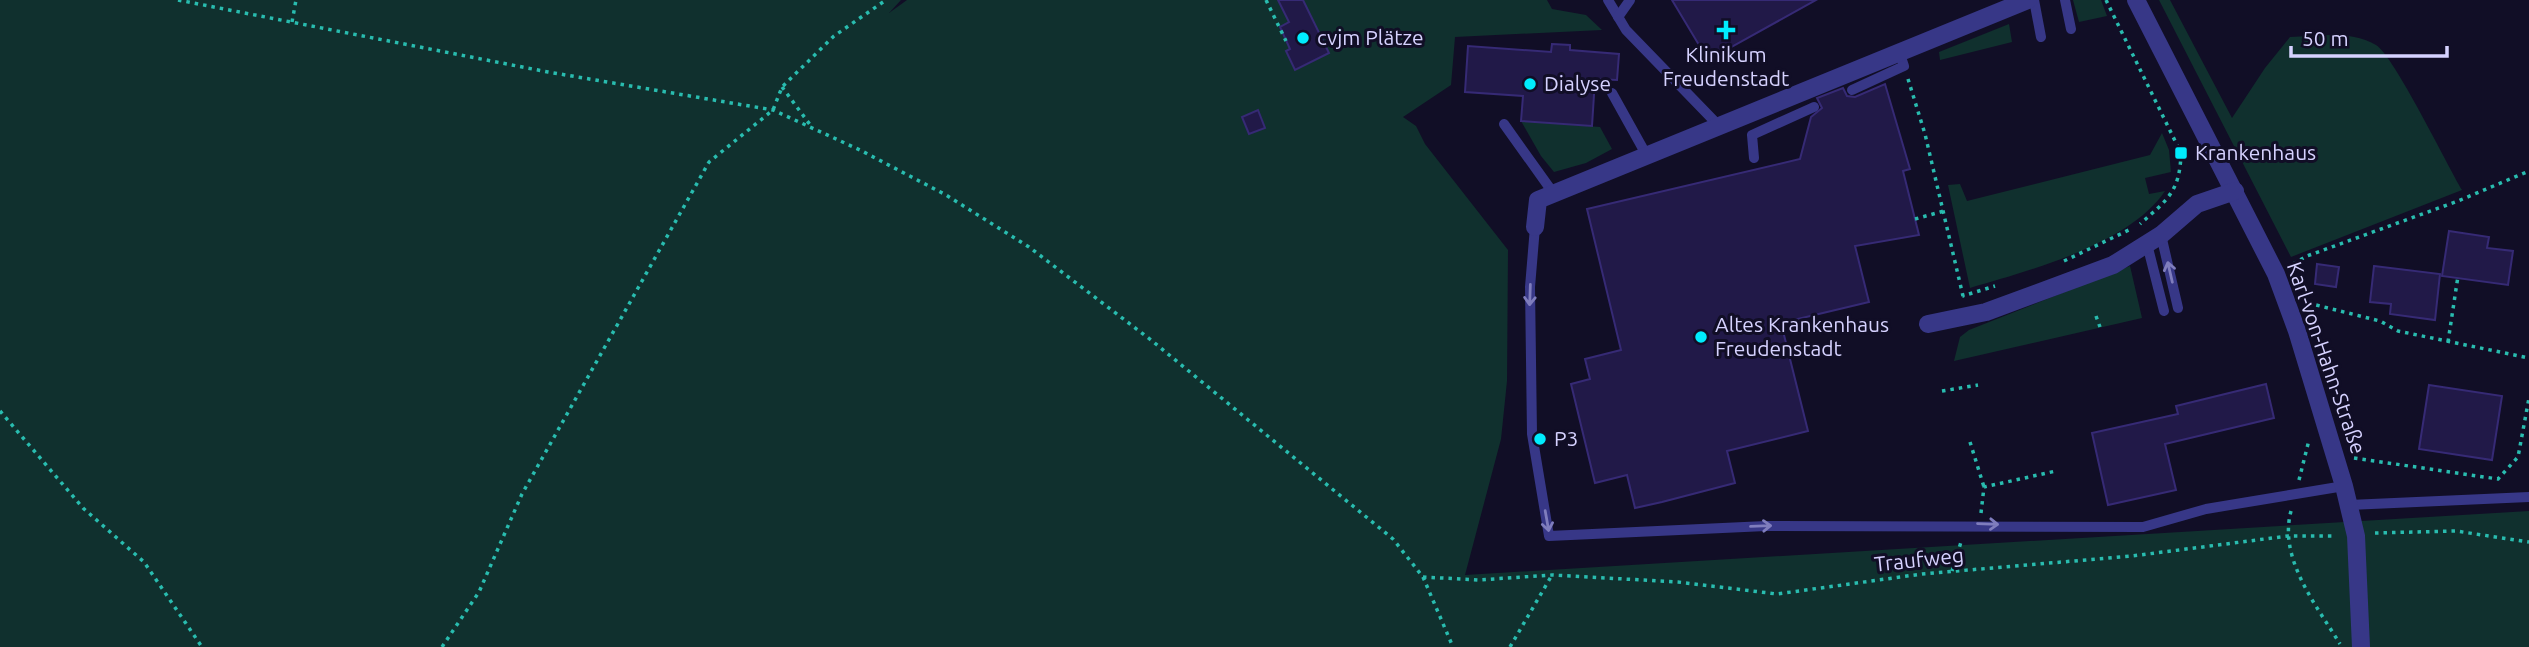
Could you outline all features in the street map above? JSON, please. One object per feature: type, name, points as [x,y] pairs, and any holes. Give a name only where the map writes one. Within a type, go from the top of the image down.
[{"type":"street","points":[[1535,227],[1538,200],[1720,127],[1902,60],[2028,0]]},
{"type":"street","name":"Karl-von-Hahn-Straße","points":[[2136,0],[2276,274],[2326,423],[2349,505],[2356,536],[2361,647]]},
{"type":"street","points":[[1928,324],[1986,313],[2113,265],[2154,240],[2197,204],[2235,191]]},
{"type":"lane","points":[[1608,0],[1626,30],[1720,127]]},
{"type":"lane","points":[[1618,17],[1630,0]]},
{"type":"lane","points":[[2034,0],[2041,37]]},
{"type":"lane","points":[[2064,0],[2071,29]]},
{"type":"lane","points":[[1852,90],[1902,60]]},
{"type":"lane","points":[[1612,93],[1647,156]]},
{"type":"lane","points":[[1754,158],[1752,135],[1814,107]]},
{"type":"lane","points":[[1504,124],[1554,194]]},
{"type":"lane","points":[[1535,227],[1530,300],[1532,434],[1549,536],[1766,526],[1980,524],[2143,527],[2206,509],[2344,486]]},
{"type":"lane","points":[[2154,240],[2178,308]]},
{"type":"lane","points":[[2154,240],[2164,311]]},
{"type":"lane","points":[[2349,505],[2529,497]]},
{"type":"path","points":[[178,0],[548,72],[774,110],[946,195],[1029,247],[1151,340],[1393,539],[1423,577],[1453,647]]},
{"type":"path","points":[[292,23],[296,0]]},
{"type":"path","points":[[442,647],[479,592],[522,494],[709,162],[774,110],[782,87],[834,36],[886,0]]},
{"type":"path","points":[[1266,0],[1286,41]]},
{"type":"path","points":[[2061,262],[2139,225],[2172,196],[2181,172],[2181,153],[2106,0]]},
{"type":"path","points":[[1902,60],[1944,211],[1963,296]]},
{"type":"path","points":[[782,87],[813,128]]},
{"type":"path","points":[[2276,274],[2307,256],[2529,172]]},
{"type":"path","points":[[1915,219],[1944,211]]},
{"type":"path","points":[[2448,342],[2458,276]]},
{"type":"path","points":[[1953,298],[2003,284]]},
{"type":"path","points":[[2286,304],[2298,301],[2380,321],[2398,331],[2529,358]]},
{"type":"path","points":[[2096,316],[2100,327]]},
{"type":"path","points":[[1942,391],[1978,385]]},
{"type":"path","points":[[2337,461],[2352,458],[2498,480],[2518,457],[2529,398]]},
{"type":"path","points":[[0,411],[83,508],[144,562],[202,647]]},
{"type":"path","points":[[2326,423],[2312,428],[2294,496],[2288,536],[2298,573],[2342,647]]},
{"type":"path","points":[[1952,572],[1963,535],[1980,524],[1984,487],[1970,442]]},
{"type":"path","points":[[1984,487],[2056,471]]},
{"type":"path","name":"Traufweg","points":[[1423,577],[1479,580],[1552,575],[1678,582],[1777,594],[1952,572],[2132,556],[2288,536],[2456,531],[2529,542]]},
{"type":"path","points":[[1510,647],[1552,575]]},
{"type":"green space","points":[[0,0],[901,0],[889,13],[907,0],[1547,0],[1552,9],[1586,15],[1602,30],[1455,37],[1451,85],[1403,117],[1416,126],[1425,144],[1508,250],[1507,381],[1501,439],[1465,575],[2529,511],[2529,647],[0,647]]},
{"type":"green space","points":[[2073,0],[2101,0],[2107,16],[2079,22]]},
{"type":"green space","points":[[2159,0],[2170,0],[2232,118],[2265,68],[2290,37],[2356,37],[2376,45],[2407,89],[2462,190],[2291,257]]},
{"type":"green space","points":[[2009,24],[2012,42],[1940,60],[1939,52]]},
{"type":"green space","points":[[1521,121],[1600,127],[1612,149],[1586,163],[1554,172],[1541,156]]},
{"type":"green space","points":[[2162,133],[2169,150],[2171,172],[2145,178],[2149,194],[2165,191],[2149,210],[2128,226],[2076,253],[1970,288],[1948,185],[1960,184],[1967,201],[2150,155]]},
{"type":"green space","points":[[2130,266],[2142,318],[1954,361],[1960,337],[1969,330]]},
{"type":"building","name":"cvjm Plätze","points":[[1278,0],[1303,0],[1329,53],[1295,70],[1286,51],[1290,49],[1280,27],[1289,22]]},
{"type":"building","name":"Klinikum Freudenstadt","points":[[1672,0],[1816,0],[1708,60]]},
{"type":"building","name":"Dialyse","points":[[1552,44],[1570,45],[1570,50],[1619,54],[1617,80],[1595,79],[1592,126],[1521,121],[1523,96],[1465,92],[1468,46],[1551,52]]},
{"type":"building","name":"Altes Krankenhaus Freudenstadt","points":[[1885,84],[1910,169],[1903,171],[1919,235],[1855,246],[1869,302],[1781,323],[1808,431],[1727,451],[1735,483],[1662,502],[1635,508],[1627,475],[1595,483],[1571,384],[1590,379],[1585,359],[1621,350],[1587,209],[1800,159],[1811,117],[1822,108],[1817,98],[1843,88],[1847,96],[1855,97]]},
{"type":"building","points":[[1258,110],[1265,128],[1249,134],[1242,117]]},
{"type":"building","points":[[2449,231],[2489,237],[2487,248],[2513,251],[2508,285],[2442,276]]},
{"type":"building","points":[[2317,264],[2339,267],[2336,287],[2315,284]]},
{"type":"building","points":[[2374,266],[2440,274],[2435,320],[2390,314],[2391,304],[2370,302]]},
{"type":"building","points":[[2266,384],[2274,418],[2165,444],[2176,490],[2108,505],[2092,433],[2178,414],[2176,406]]},
{"type":"building","points":[[2429,385],[2502,396],[2492,460],[2419,449]]},
{"type":"place","name":"Klinikum Freudenstadt","points":[[1726,30]]},
{"type":"place","name":"cvjm Plätze","points":[[1303,38]]},
{"type":"place","name":"Dialyse","points":[[1530,84]]},
{"type":"place","name":"Krankenhaus","points":[[2181,153]]},
{"type":"place","name":"Altes Krankenhaus Freudenstadt","points":[[1701,337]]},
{"type":"place","name":"P3","points":[[1540,439]]}]
